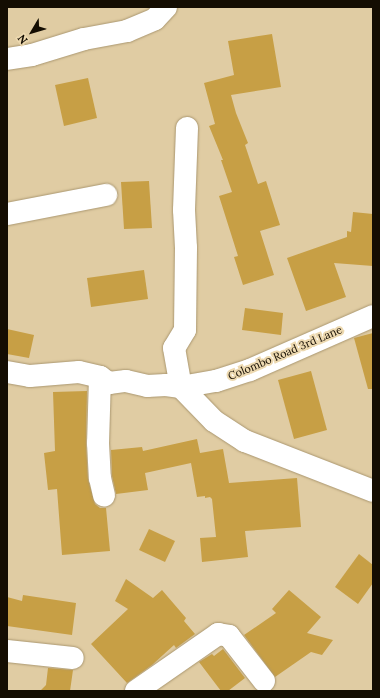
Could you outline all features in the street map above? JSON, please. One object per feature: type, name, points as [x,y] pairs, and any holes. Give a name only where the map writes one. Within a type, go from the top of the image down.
[{"type":"street","points":[[7,59],[32,55],[84,39],[127,31],[155,20],[166,7]]},
{"type":"street","points":[[187,128],[184,210],[186,262],[185,330],[174,348],[181,387],[214,421],[245,441],[373,490]]},
{"type":"street","points":[[7,214],[106,195]]},
{"type":"street","name":"Colombo Road 3rd Lane","points":[[7,372],[30,376],[79,372],[100,377],[109,383],[126,381],[146,386],[166,385],[181,387],[216,381],[250,370],[373,316]]},
{"type":"street","points":[[100,377],[98,443],[100,478],[104,496]]},
{"type":"street","points":[[136,691],[218,634],[229,636],[264,681]]},
{"type":"street","points":[[7,651],[73,658]]},
{"type":"building","points":[[272,34],[281,87],[231,95],[236,113],[248,143],[245,145],[258,184],[266,181],[280,225],[260,231],[274,275],[243,285],[234,257],[238,256],[219,196],[232,192],[221,160],[223,160],[209,126],[215,124],[204,83],[234,75],[228,41]]},
{"type":"building","points":[[88,78],[97,118],[64,126],[55,85]]},
{"type":"building","points":[[149,181],[152,228],[124,229],[121,182]]},
{"type":"building","points":[[353,212],[373,214],[373,266],[334,263],[346,297],[306,311],[287,258],[347,237],[347,231],[351,232]]},
{"type":"building","points":[[144,270],[148,299],[91,307],[87,278]]},
{"type":"building","points":[[245,308],[283,313],[281,335],[242,330]]},
{"type":"building","points":[[7,329],[34,335],[29,358],[7,354]]},
{"type":"building","points":[[373,333],[373,389],[368,389],[354,338]]},
{"type":"building","points":[[311,371],[327,430],[294,439],[278,380]]},
{"type":"building","points":[[87,391],[86,443],[88,479],[95,504],[100,508],[106,508],[110,551],[62,555],[57,489],[48,490],[44,453],[55,451],[53,392]]},
{"type":"building","points":[[197,439],[200,453],[223,449],[229,483],[297,478],[301,527],[245,531],[248,557],[202,562],[200,538],[216,537],[212,499],[210,497],[205,498],[205,496],[197,497],[191,463],[145,473],[148,490],[116,494],[112,476],[111,450],[142,447],[143,451]]},
{"type":"building","points":[[149,529],[175,541],[165,562],[139,550]]},
{"type":"building","points":[[359,554],[373,565],[373,583],[358,604],[335,587]]},
{"type":"building","points":[[126,579],[153,598],[162,590],[186,618],[184,621],[195,634],[176,648],[174,645],[152,665],[127,683],[91,644],[128,609],[115,601]]},
{"type":"building","points":[[289,590],[321,617],[307,633],[333,640],[322,655],[311,652],[275,677],[244,635],[276,613],[272,609]]},
{"type":"building","points":[[23,595],[76,603],[72,635],[7,626],[7,597],[22,601]]},
{"type":"building","points":[[223,649],[245,678],[228,691],[221,691],[199,662],[212,654],[214,656]]},
{"type":"building","points":[[48,668],[73,670],[70,691],[40,691],[46,685]]}]
